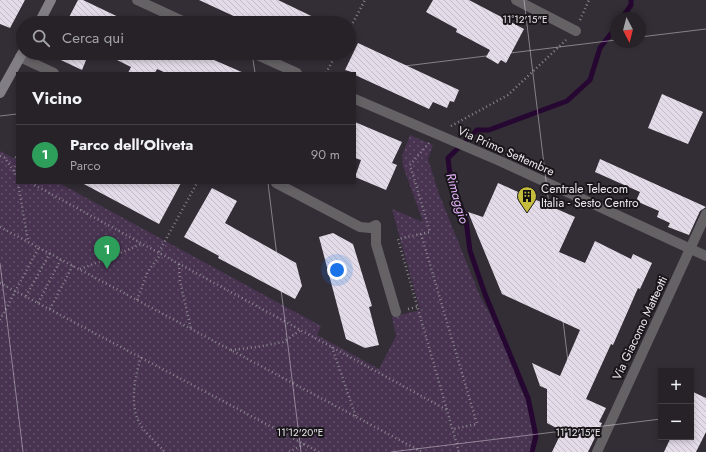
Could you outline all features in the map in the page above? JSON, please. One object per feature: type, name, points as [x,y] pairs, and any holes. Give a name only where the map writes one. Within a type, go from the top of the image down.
[{"type":"main road","points":[[43,16],[51,0]]},
{"type":"main road","points":[[0,93],[19,60]]},
{"type":"street","points":[[137,0],[172,16]]},
{"type":"street","points":[[516,0],[576,31]]},
{"type":"street","points":[[32,60],[52,72]]},
{"type":"street","points":[[268,60],[295,72]]},
{"type":"street","name":"Via Primo Settembre","points":[[356,99],[502,162],[706,256]]},
{"type":"street","points":[[278,184],[360,227],[370,228],[376,225],[376,244],[396,312]]},
{"type":"street","name":"Via Giacomo Matteotti","points":[[597,452],[706,214]]},
{"type":"path","points":[[356,17],[365,0]]},
{"type":"path","points":[[459,452],[398,239],[430,232],[410,165],[437,134],[508,95],[576,31],[589,0]]},
{"type":"path","points":[[327,72],[333,60]]},
{"type":"path","points":[[0,156],[5,158],[16,175]]},
{"type":"path","points":[[13,171],[16,166]]},
{"type":"path","points":[[18,184],[28,242]]},
{"type":"path","points":[[33,184],[447,410]]},
{"type":"path","points":[[137,300],[148,271],[160,253],[196,184]]},
{"type":"path","points":[[0,227],[422,452]]},
{"type":"path","points":[[421,234],[477,424],[453,429]]},
{"type":"path","points":[[80,269],[107,260],[141,244]]},
{"type":"path","points":[[0,320],[39,247]]},
{"type":"path","points":[[26,296],[50,253]]},
{"type":"path","points":[[38,302],[61,259]]},
{"type":"path","points":[[179,264],[180,281],[191,329]]},
{"type":"path","points":[[50,309],[73,265]]},
{"type":"path","points":[[0,283],[319,452]]},
{"type":"path","points":[[231,350],[257,348],[283,342],[301,330]]},
{"type":"path","points":[[332,347],[357,417]]},
{"type":"path","points":[[141,357],[135,385],[138,416],[143,427],[165,452]]},
{"type":"path","points":[[289,452],[304,444]]},
{"type":"shaded area","points":[[410,135],[433,145],[428,159],[439,194],[480,296],[508,347],[518,383],[534,417],[531,452],[0,452],[0,151],[16,159],[16,184],[61,184],[321,326],[317,335],[379,369],[396,336],[392,317],[420,310],[392,209],[423,222],[403,166],[402,156]]},
{"type":"building","points":[[0,0],[25,0],[10,28],[0,24]]},
{"type":"building","points":[[78,0],[83,0],[116,16],[70,16]]},
{"type":"building","points":[[199,0],[278,0],[311,16],[234,16]]},
{"type":"building","points":[[433,0],[469,0],[524,29],[506,63],[501,60],[498,64],[486,57],[490,50],[456,32],[457,29],[426,12]]},
{"type":"building","points":[[358,43],[459,90],[454,102],[450,101],[447,108],[433,102],[429,109],[356,75],[356,72],[345,70],[350,60],[356,60],[356,47]]},
{"type":"building","points":[[61,60],[86,60],[82,70]]},
{"type":"building","points":[[117,60],[214,60],[242,72],[164,72],[157,69],[156,72],[128,72],[131,67]]},
{"type":"building","points":[[662,94],[703,112],[688,144],[648,128]]},
{"type":"building","points":[[356,122],[402,142],[392,163],[397,165],[386,190],[356,177],[361,160],[356,158]]},
{"type":"building","points":[[600,159],[706,207],[700,211],[689,235],[668,227],[670,223],[657,217],[659,211],[636,201],[640,192],[595,172]]},
{"type":"building","points":[[498,183],[575,217],[559,252],[585,263],[595,241],[631,259],[633,254],[652,263],[640,289],[638,288],[613,345],[611,344],[586,399],[606,408],[599,422],[602,423],[588,452],[552,452],[562,431],[547,423],[547,389],[540,386],[532,363],[560,376],[580,330],[502,294],[468,212],[483,217]]},
{"type":"building","points":[[84,184],[180,184],[159,224]]},
{"type":"building","points":[[212,188],[237,201],[225,223],[296,263],[302,286],[295,299],[218,258],[219,256],[184,237]]},
{"type":"building","points":[[333,233],[353,244],[372,306],[369,307],[379,345],[365,348],[346,339],[319,237]]},
{"type":"building","points":[[694,392],[706,398],[706,432],[696,452],[664,452],[670,440],[694,440]]},
{"type":"waterway","name":"Rimaggio","points":[[626,12],[631,5],[631,0]]},
{"type":"waterway","name":"Rimaggio","points":[[532,452],[536,436],[528,398],[485,294],[470,251],[466,220],[450,176],[448,158],[477,130],[489,130],[567,101],[590,80],[600,48],[610,35]]},
{"type":"place","name":"Centrale Telecom Italia - Sesto Centro","points":[[527,213]]},
{"type":"place","name":"Parco dell'Oliveta","points":[[107,269]]}]
